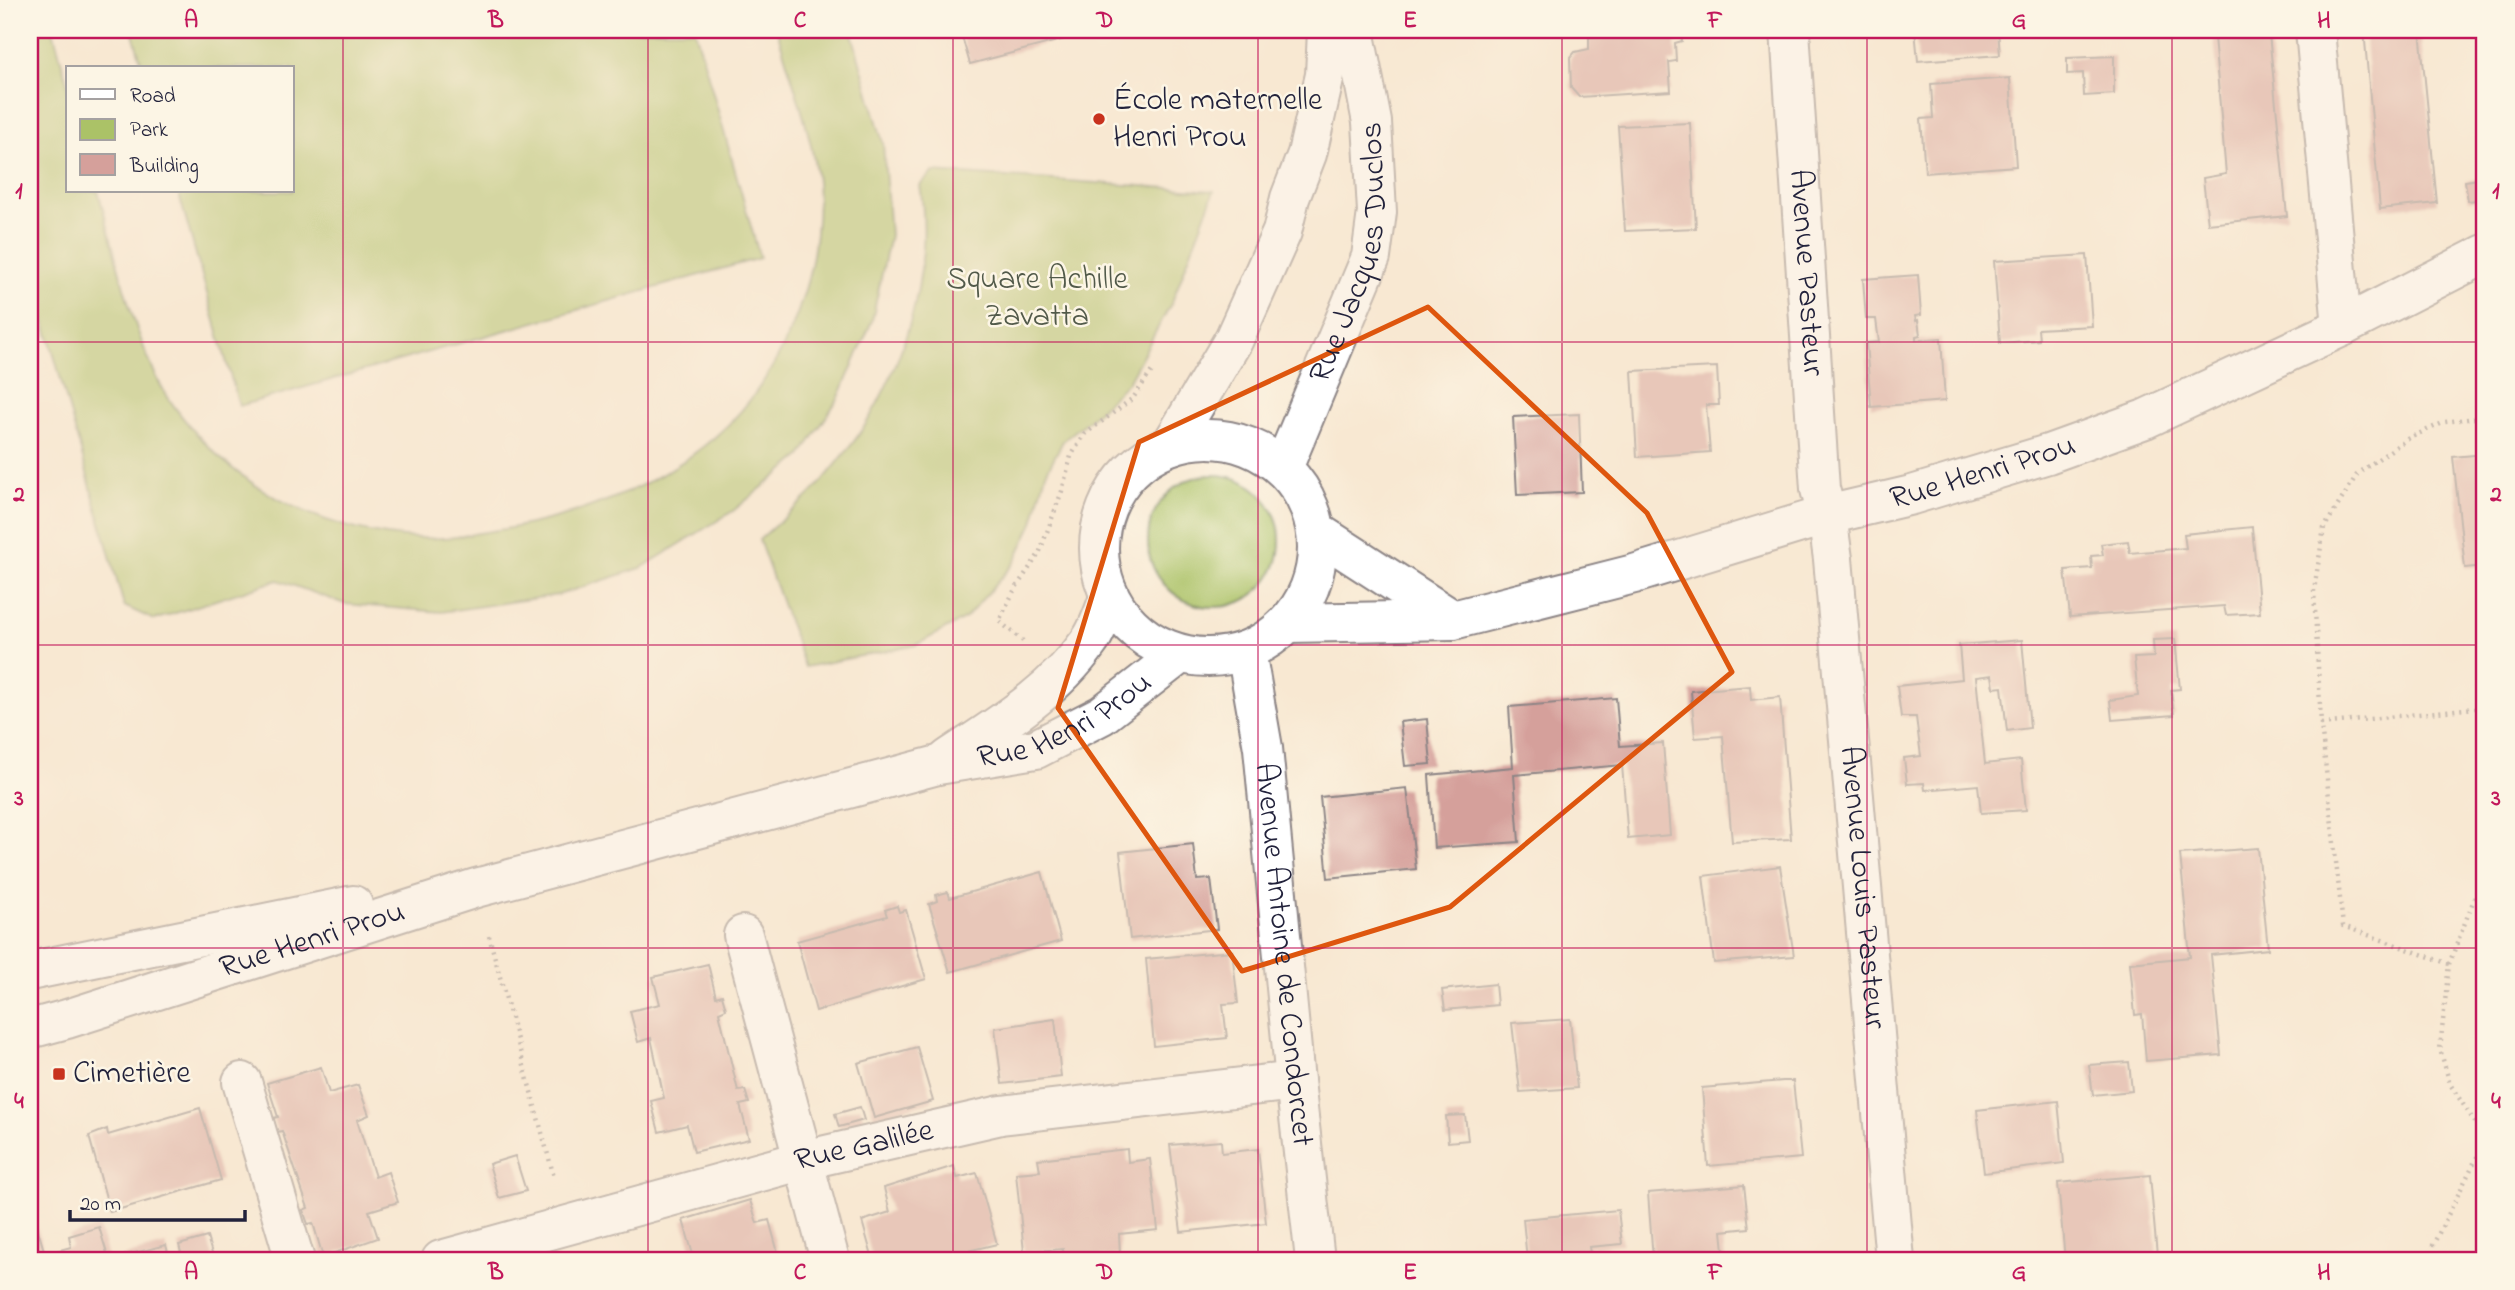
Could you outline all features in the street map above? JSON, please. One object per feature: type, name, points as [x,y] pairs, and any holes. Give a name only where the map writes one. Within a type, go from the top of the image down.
[{"type":"street","name":"Rue Jacques Duclos","points":[[1171,445],[1234,339],[1282,232],[1290,198],[1307,154],[1325,75],[1327,30]]},
{"type":"street","name":"Rue Jacques Duclos","points":[[1283,468],[1370,257],[1377,212],[1372,122],[1354,30]]},
{"type":"street","name":"Avenue Pasteur","points":[[1790,30],[1814,414],[1820,489],[1827,515]]},
{"type":"street","points":[[2315,30],[2342,327]]},
{"type":"street","name":"Rue Henri Prou","points":[[1289,623],[1453,620],[1634,574],[1827,515],[1912,495],[2048,454],[2146,419],[2342,327],[2485,254]]},
{"type":"street","points":[[1200,438],[1231,441],[1259,450],[1283,468],[1299,487],[1310,508],[1317,533],[1317,565],[1307,596],[1289,623],[1269,640],[1246,652],[1213,658],[1179,655],[1150,643],[1127,623],[1109,598],[1098,563],[1100,525],[1114,491],[1138,462],[1171,445],[1200,438]]},
{"type":"street","name":"Avenue Louis Pasteur","points":[[1827,515],[1895,1260]]},
{"type":"street","points":[[1317,533],[1453,620]]},
{"type":"street","name":"Rue Henri Prou","points":[[937,765],[1020,710],[1062,675],[1090,641],[1109,598]]},
{"type":"street","name":"Avenue Antoine de Condorcet","points":[[1246,652],[1263,748],[1315,1260]]},
{"type":"street","name":"Rue Henri Prou","points":[[30,1029],[476,888],[937,765],[1036,749],[1102,716],[1179,655]]},
{"type":"street","name":"Rue Henri Prou","points":[[30,971],[595,856]]},
{"type":"street","points":[[743,935],[831,1260]]},
{"type":"street","name":"Rue Galilée","points":[[441,1260],[804,1160],[1001,1115],[1295,1081]]},
{"type":"street","points":[[242,1082],[295,1260]]},
{"type":"path","points":[[999,621],[1015,589],[1039,554],[1062,491],[1071,456],[1084,434],[1133,398],[1160,359]]},
{"type":"path","points":[[2449,964],[2343,926],[2321,724],[2315,590],[2325,528],[2358,473],[2407,439],[2445,422],[2482,417],[2478,380]]},
{"type":"path","points":[[2321,724],[2485,707]]},
{"type":"path","points":[[2432,1260],[2433,1245],[2485,1140],[2450,1084],[2440,1049],[2449,964],[2485,871]]},
{"type":"path","points":[[476,888],[567,1225]]},
{"type":"highlighted area","points":[[1428,307],[1647,513],[1732,672],[1450,907],[1242,971],[1058,708],[1139,442]]},
{"type":"green space","points":[[30,30],[53,30],[66,79],[66,192],[98,192],[131,311],[148,358],[162,388],[191,428],[228,464],[254,484],[312,515],[376,533],[451,538],[547,520],[580,510],[644,484],[702,448],[741,411],[764,380],[791,329],[804,293],[816,233],[818,201],[813,154],[777,30],[851,30],[883,143],[890,235],[872,321],[839,397],[801,456],[733,511],[641,568],[558,595],[441,612],[345,604],[278,580],[154,620],[124,606],[30,269]]},
{"type":"green space","points":[[132,30],[695,30],[760,258],[239,406],[178,192],[294,192],[294,66],[142,66]]},
{"type":"green space","name":"Square Achille Zavatta","points":[[933,172],[1214,191],[1172,302],[1128,382],[1063,441],[1046,473],[1033,523],[1014,563],[966,618],[916,645],[805,667],[759,540],[825,478],[860,433],[884,391],[906,335],[914,305],[923,245],[920,185]]},
{"type":"green space","points":[[1214,475],[1239,480],[1261,494],[1275,516],[1280,541],[1275,566],[1261,588],[1239,602],[1214,607],[1189,602],[1167,588],[1153,566],[1148,541],[1153,516],[1167,494],[1189,480]]},
{"type":"building","points":[[960,30],[1095,30],[1095,31],[970,64]]},
{"type":"building","points":[[1600,30],[1681,30],[1682,41],[1675,43],[1676,61],[1669,62],[1671,91],[1579,97],[1571,88],[1570,58],[1575,52],[1589,49],[1589,37],[1601,36]]},
{"type":"building","points":[[1915,30],[1998,30],[2000,55],[1918,61]]},
{"type":"building","points":[[2196,30],[2290,30],[2269,34],[2287,216],[2208,224],[2203,178],[2226,174],[2214,37],[2197,40]]},
{"type":"building","points":[[2364,30],[2420,30],[2437,203],[2380,209]]},
{"type":"building","points":[[2114,56],[2114,94],[2084,96],[2083,73],[2067,74],[2067,58]]},
{"type":"building","points":[[2010,78],[2016,166],[1925,173],[1921,119],[1933,118],[1931,84]]},
{"type":"building","points":[[1690,123],[1696,228],[1625,231],[1618,126]]},
{"type":"building","points":[[2485,178],[2485,199],[2468,201],[2465,181]]},
{"type":"building","points":[[2087,255],[2092,326],[2038,329],[2039,340],[2000,343],[1994,261]]},
{"type":"building","points":[[1918,275],[1921,315],[1915,316],[1920,335],[1916,336],[1916,340],[1941,338],[1945,401],[1871,407],[1866,343],[1879,342],[1876,319],[1866,319],[1863,279]]},
{"type":"building","points":[[1717,367],[1719,405],[1706,405],[1710,452],[1637,457],[1632,371]]},
{"type":"building","points":[[1579,414],[1582,492],[1517,495],[1513,417]]},
{"type":"building","points":[[2485,454],[2485,566],[2465,568],[2453,457]]},
{"type":"building","points":[[2252,527],[2260,613],[2226,615],[2224,606],[2070,617],[2065,570],[2092,568],[2091,556],[2103,555],[2101,544],[2128,541],[2130,553],[2186,548],[2184,534]]},
{"type":"building","points":[[2175,639],[2180,689],[2171,690],[2174,715],[2112,720],[2110,700],[2138,696],[2134,658],[2154,657],[2153,640]]},
{"type":"building","points":[[2022,640],[2030,728],[2007,731],[2002,687],[1994,688],[1992,675],[1976,677],[1985,764],[2021,760],[2026,810],[1981,813],[1978,785],[1925,790],[1924,783],[1907,784],[1904,758],[1921,756],[1916,717],[1901,717],[1897,686],[1962,679],[1959,645]]},
{"type":"building","points":[[1750,686],[1751,700],[1780,697],[1791,839],[1732,842],[1723,736],[1695,738],[1691,691]]},
{"type":"building","points":[[1616,698],[1620,746],[1663,743],[1670,835],[1628,839],[1622,765],[1514,775],[1519,842],[1434,848],[1429,775],[1513,767],[1509,707]]},
{"type":"building","points":[[1427,719],[1431,764],[1405,766],[1400,722]]},
{"type":"building","points":[[1407,788],[1416,869],[1328,878],[1320,797]]},
{"type":"building","points":[[1193,844],[1197,880],[1211,879],[1217,929],[1130,939],[1120,852]]},
{"type":"building","points":[[2258,848],[2268,949],[2211,955],[2221,1055],[2146,1061],[2142,1014],[2135,1015],[2130,963],[2190,957],[2180,854]]},
{"type":"building","points":[[1780,866],[1794,956],[1714,963],[1703,876]]},
{"type":"building","points":[[1042,872],[1061,941],[950,972],[929,904],[937,901],[936,895],[948,892],[950,898]]},
{"type":"building","points":[[897,906],[899,912],[906,910],[926,979],[816,1011],[797,941],[887,916],[885,910]]},
{"type":"building","points":[[1232,951],[1238,1003],[1223,1004],[1227,1038],[1154,1046],[1146,959]]},
{"type":"building","points":[[708,964],[716,997],[722,995],[726,1009],[719,1012],[738,1091],[745,1090],[749,1103],[740,1105],[749,1139],[694,1152],[687,1125],[659,1132],[651,1101],[664,1098],[651,1038],[638,1042],[630,1011],[660,1004],[653,977]]},
{"type":"building","points":[[1495,984],[1497,1005],[1445,1010],[1442,990]]},
{"type":"building","points":[[1055,1019],[1061,1077],[1002,1084],[995,1028]]},
{"type":"building","points":[[1570,1019],[1577,1088],[1520,1092],[1512,1023]]},
{"type":"building","points":[[917,1047],[933,1101],[874,1118],[858,1063]]},
{"type":"building","points":[[2129,1062],[2132,1091],[2093,1095],[2089,1065]]},
{"type":"building","points":[[321,1067],[329,1093],[358,1085],[369,1115],[357,1120],[375,1177],[388,1172],[398,1202],[369,1211],[378,1238],[323,1257],[313,1223],[308,1224],[303,1210],[308,1208],[282,1131],[277,1132],[273,1118],[278,1117],[267,1083]]},
{"type":"building","points":[[1793,1081],[1801,1158],[1708,1166],[1702,1088]]},
{"type":"building","points":[[2058,1101],[2064,1163],[1984,1173],[1977,1110]]},
{"type":"building","points":[[860,1107],[864,1120],[839,1127],[835,1114]]},
{"type":"building","points":[[200,1108],[221,1180],[110,1212],[89,1136],[107,1129],[108,1135]]},
{"type":"building","points":[[1465,1115],[1468,1140],[1448,1142],[1446,1116]]},
{"type":"building","points":[[1221,1141],[1222,1153],[1258,1149],[1266,1223],[1181,1232],[1170,1145]]},
{"type":"building","points":[[1127,1149],[1128,1162],[1150,1159],[1158,1230],[1119,1234],[1120,1255],[1064,1260],[1063,1249],[1024,1252],[1016,1173],[1040,1171],[1038,1159]]},
{"type":"building","points":[[515,1156],[526,1191],[499,1198],[489,1164]]},
{"type":"building","points":[[954,1166],[957,1178],[977,1173],[997,1244],[959,1253],[961,1260],[873,1260],[862,1221],[890,1212],[884,1188]]},
{"type":"building","points":[[2150,1175],[2157,1256],[2127,1260],[2065,1260],[2058,1183]]},
{"type":"building","points":[[1744,1185],[1749,1228],[1722,1231],[1725,1260],[1653,1260],[1648,1193]]},
{"type":"building","points":[[750,1200],[757,1223],[769,1220],[780,1260],[688,1260],[694,1258],[683,1220]]},
{"type":"building","points":[[1618,1210],[1622,1244],[1589,1247],[1591,1260],[1527,1260],[1523,1219]]},
{"type":"building","points":[[30,1217],[35,1220],[45,1254],[71,1247],[69,1236],[99,1227],[109,1260],[30,1260]]},
{"type":"building","points":[[207,1237],[214,1260],[183,1260],[179,1245]]},
{"type":"building","points":[[166,1245],[170,1260],[124,1260],[123,1256]]},
{"type":"place","name":"École maternelle Henri Prou","points":[[1099,119]]},
{"type":"place","name":"Cimetière","points":[[59,1074]]}]
